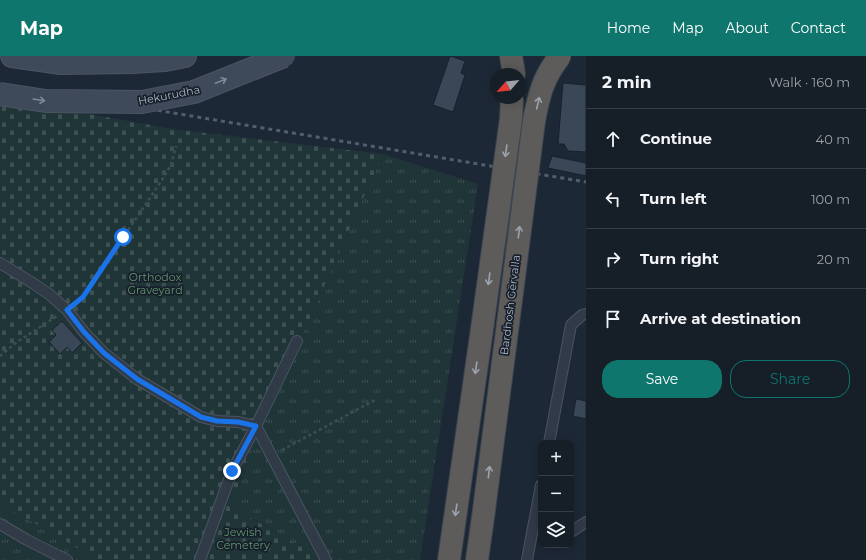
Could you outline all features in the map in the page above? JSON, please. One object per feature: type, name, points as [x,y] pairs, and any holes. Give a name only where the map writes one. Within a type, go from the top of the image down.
[{"type":"highway","points":[[511,56],[513,68]]},
{"type":"highway","name":"Bardhosh Gërvalla","points":[[476,560],[484,510],[534,121],[538,98],[545,79],[553,64],[560,56]]},
{"type":"highway","points":[[449,560],[511,119],[512,104]]},
{"type":"main road","points":[[12,56],[61,63],[132,62],[185,56]]},
{"type":"main road","name":"Hekurudha","points":[[0,94],[46,101],[142,102],[194,92],[284,56]]},
{"type":"lane","points":[[0,263],[49,294],[67,310],[84,332],[104,353],[137,379],[201,417],[217,421],[238,422],[256,426]]},
{"type":"lane","points":[[550,440],[571,325],[582,315],[586,314]]},
{"type":"lane","points":[[200,560],[232,471],[256,426],[296,340]]},
{"type":"lane","points":[[256,426],[326,560]]},
{"type":"lane","points":[[527,560],[537,524],[538,512]]},
{"type":"lane","points":[[574,530],[586,522]]},
{"type":"lane","points":[[0,524],[27,540],[67,560]]},
{"type":"path","points":[[0,356],[17,342],[67,310],[83,297],[162,180],[171,165],[176,146]]},
{"type":"path","points":[[271,456],[374,400]]},
{"type":"green space","name":"Orthodox Graveyard","points":[[0,98],[173,129],[383,154],[257,435],[231,507],[324,560],[98,560],[0,503]]},
{"type":"green space","points":[[383,154],[478,184],[420,560],[324,560],[231,507],[257,435]]},
{"type":"green space","points":[[0,503],[98,560],[0,560]]},
{"type":"building","points":[[450,56],[465,61],[461,73],[465,75],[453,112],[433,105]]},
{"type":"building","points":[[563,83],[586,85],[586,152],[568,151],[564,144],[558,144]]},
{"type":"building","points":[[552,156],[586,163],[586,176],[548,168]]},
{"type":"building","points":[[62,321],[82,343],[72,353],[67,347],[60,354],[49,342],[56,335],[52,330]]},
{"type":"building","points":[[576,399],[586,401],[586,419],[573,416]]},
{"type":"railway","points":[[0,84],[586,182]]},
{"type":"route","points":[[123,237],[83,297],[67,310],[84,332],[104,353],[137,379],[201,417],[217,421],[238,422],[256,426],[232,471]]},
{"type":"park label","name":"Jewish Cemetery","points":[[243,538]]}]
